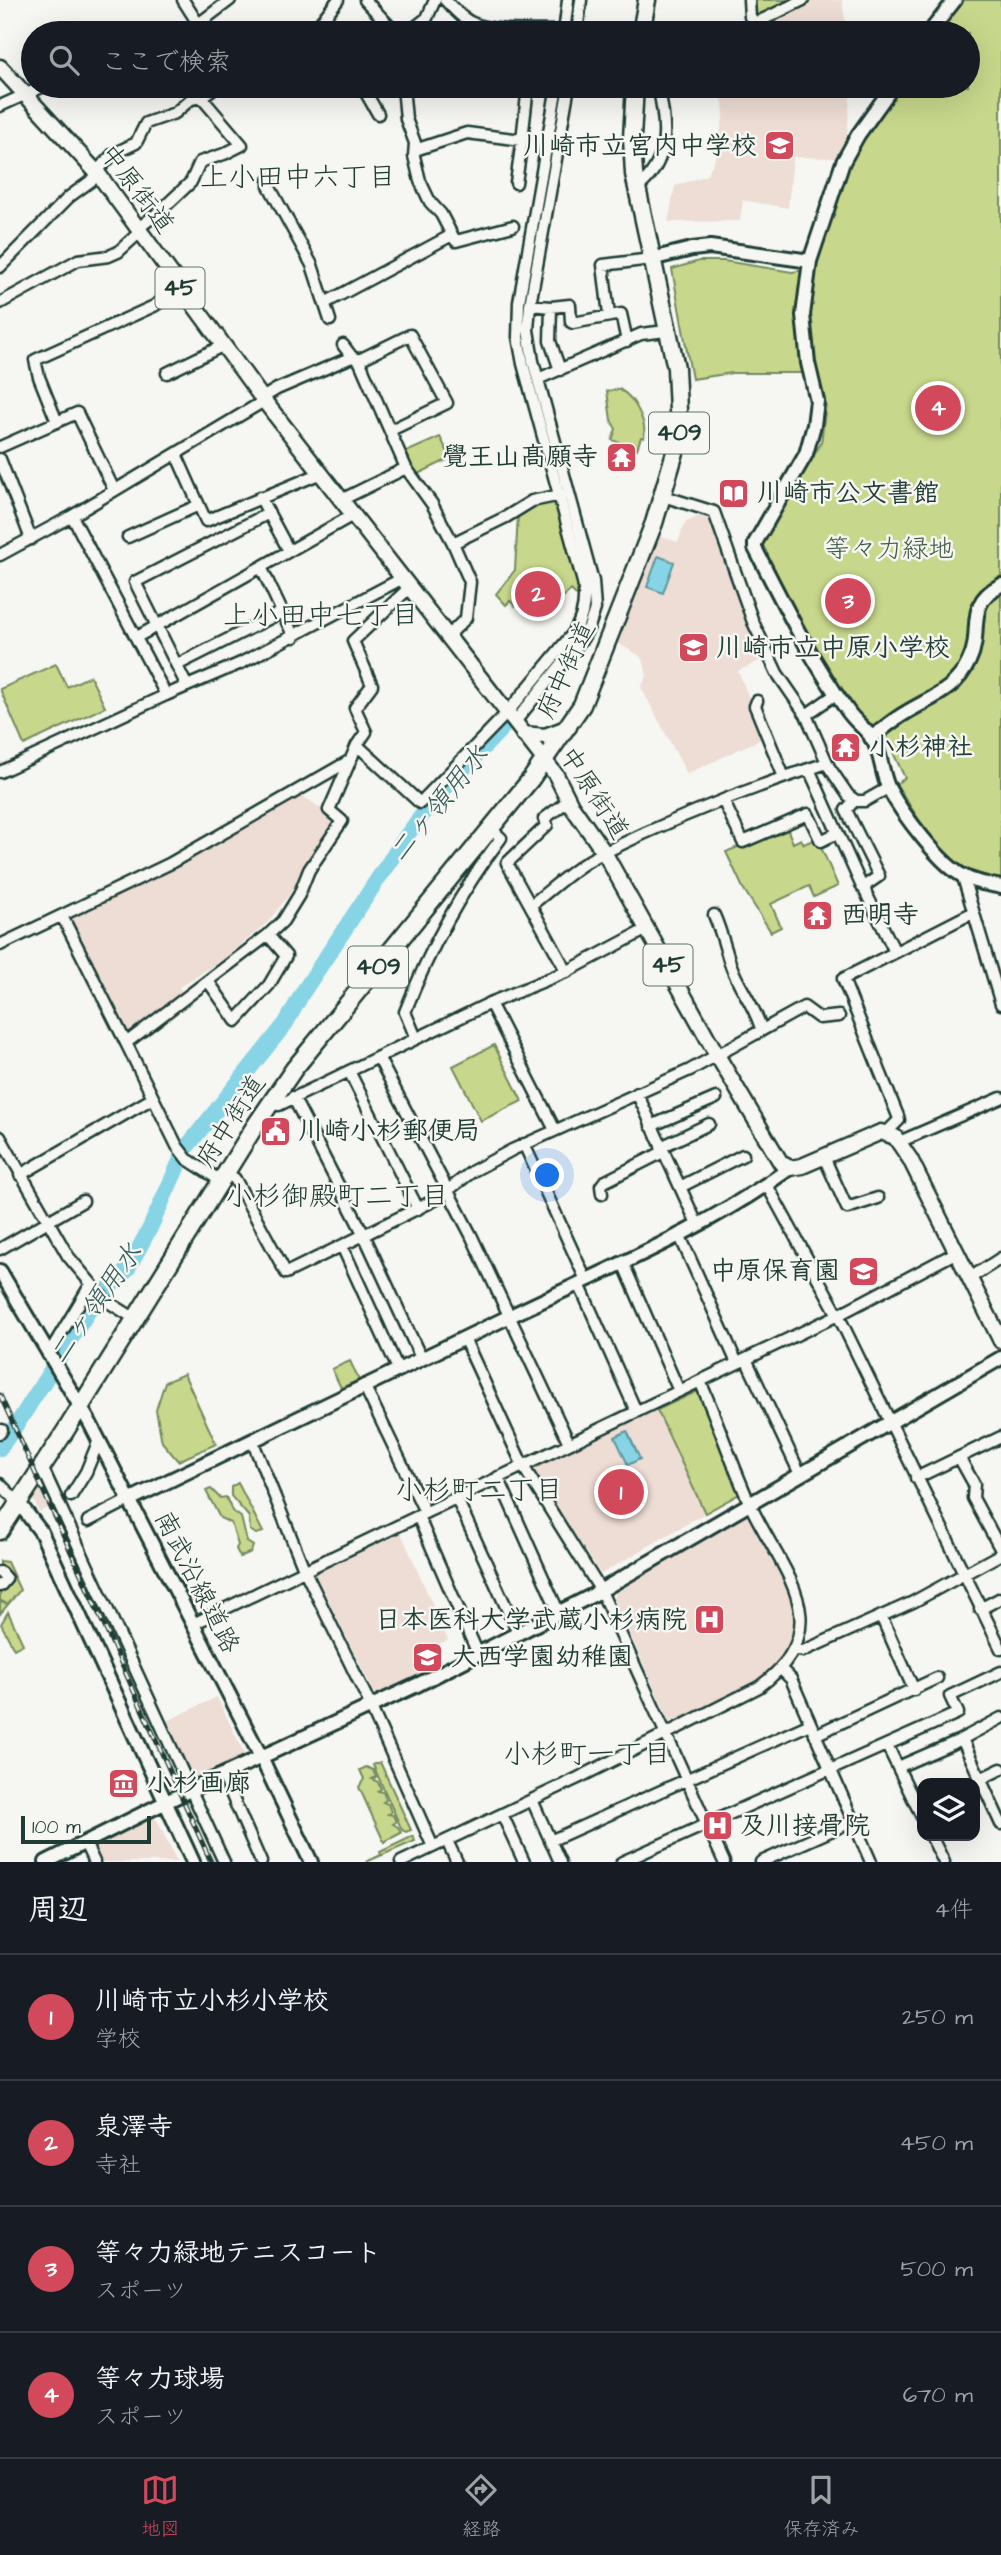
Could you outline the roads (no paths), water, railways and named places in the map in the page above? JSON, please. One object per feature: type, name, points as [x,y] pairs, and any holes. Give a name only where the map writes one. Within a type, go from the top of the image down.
[{"type":"highway","points":[[644,21],[647,0]]},
{"type":"highway","name":"府中街道","points":[[0,1531],[294,1069],[545,761],[569,727],[591,684],[663,496],[677,449],[679,432],[676,368],[636,189],[632,138],[634,98]]},
{"type":"main road","name":"中原街道","points":[[0,67],[21,90]]},
{"type":"main road","name":"中原街道","points":[[29,98],[97,174],[222,346],[556,775],[569,800],[604,852],[772,1152],[781,1163],[790,1168]]},
{"type":"main road","points":[[515,724],[545,736],[569,727]]},
{"type":"main road","points":[[790,1168],[887,1132],[899,1142],[1001,1341]]},
{"type":"street","points":[[183,0],[196,21]]},
{"type":"street","points":[[209,21],[230,0]]},
{"type":"street","points":[[322,21],[338,0]]},
{"type":"street","points":[[365,0],[385,21]]},
{"type":"street","points":[[423,21],[435,0]]},
{"type":"street","points":[[445,0],[470,21]]},
{"type":"street","points":[[565,21],[568,0]]},
{"type":"street","points":[[579,21],[582,0]]},
{"type":"street","points":[[749,0],[750,17],[754,21]]},
{"type":"street","points":[[760,21],[803,0]]},
{"type":"street","points":[[938,21],[955,0]]},
{"type":"street","points":[[0,106],[21,96]]},
{"type":"street","points":[[0,267],[69,197],[97,174],[113,154],[136,143],[146,123],[175,113],[196,98]]},
{"type":"street","points":[[0,303],[78,260],[109,256],[118,252],[191,182],[200,162],[242,145],[202,98]]},
{"type":"street","points":[[369,98],[378,114]]},
{"type":"street","points":[[404,98],[406,119],[415,143],[414,156],[420,181],[430,202],[441,214],[456,241],[513,226]]},
{"type":"street","points":[[516,183],[527,98]]},
{"type":"street","points":[[515,724],[574,632],[582,617],[585,597],[523,364],[518,327],[519,302],[554,98]]},
{"type":"street","points":[[357,746],[420,803],[515,724],[583,638],[592,620],[595,591],[528,338],[530,305],[567,98]]},
{"type":"street","points":[[636,189],[656,170],[665,139],[660,98]]},
{"type":"street","points":[[884,98],[843,162],[810,261],[803,315],[808,363],[817,401],[814,425],[806,453],[754,543],[785,607],[836,694],[871,737],[878,750],[888,788],[934,851],[963,877],[1001,887]]},
{"type":"street","points":[[415,150],[467,133],[522,140]]},
{"type":"street","points":[[269,180],[269,186],[307,253],[330,320]]},
{"type":"street","points":[[325,303],[452,235]]},
{"type":"street","points":[[609,315],[603,265],[710,247],[810,261]]},
{"type":"street","points":[[57,422],[35,360],[154,306],[180,289]]},
{"type":"street","points":[[530,305],[570,305],[573,323],[621,314],[627,341]]},
{"type":"street","points":[[551,307],[550,341],[560,370]]},
{"type":"street","points":[[538,379],[641,334],[666,331]]},
{"type":"street","points":[[0,555],[176,454],[277,388],[410,335],[447,403],[391,430]]},
{"type":"street","points":[[343,345],[355,359],[391,430],[406,468],[432,504],[470,582],[466,618],[447,636]]},
{"type":"street","points":[[167,373],[222,346]]},
{"type":"street","points":[[0,447],[77,413],[114,490]]},
{"type":"street","points":[[176,454],[206,521],[320,472]]},
{"type":"street","points":[[0,459],[31,539]]},
{"type":"street","points":[[341,500],[406,468]]},
{"type":"street","points":[[453,543],[532,501],[569,493]]},
{"type":"street","points":[[663,496],[714,512],[753,622],[777,673],[806,715],[827,763],[848,795],[855,800],[864,801],[888,788]]},
{"type":"street","points":[[260,497],[289,551]]},
{"type":"street","points":[[128,537],[198,505]]},
{"type":"street","points":[[187,686],[135,582],[269,513]]},
{"type":"street","points":[[137,637],[353,515]]},
{"type":"street","points":[[72,516],[166,695]]},
{"type":"street","points":[[261,567],[294,637]]},
{"type":"street","points":[[0,772],[242,663],[406,583]]},
{"type":"street","points":[[126,1043],[268,934],[283,920],[299,895],[309,870],[342,821],[329,810],[350,760],[366,732],[355,708],[372,685],[353,641],[406,583]]},
{"type":"street","points":[[871,737],[905,713],[946,691],[959,676],[969,662],[973,649],[979,606],[986,595],[1001,585]]},
{"type":"street","points":[[177,665],[282,612]]},
{"type":"street","points":[[806,715],[836,694]]},
{"type":"street","points":[[757,701],[755,706],[784,777]]},
{"type":"street","points":[[0,945],[169,864],[350,760]]},
{"type":"street","points":[[531,905],[604,852],[723,800],[827,763]]},
{"type":"street","points":[[809,769],[862,887],[865,888],[895,952]]},
{"type":"street","points":[[567,972],[507,863],[547,825],[544,819],[569,800]]},
{"type":"street","points":[[723,800],[743,842],[808,814],[821,841],[837,833]]},
{"type":"street","points":[[855,800],[846,810],[879,876],[865,888]]},
{"type":"street","points":[[416,1038],[405,1012],[437,940],[468,886],[501,838],[491,829]]},
{"type":"street","points":[[963,877],[1001,1004]]},
{"type":"street","points":[[887,1132],[899,1120],[898,1116],[843,979],[972,913]]},
{"type":"street","points":[[715,915],[725,940],[730,964],[756,1012],[761,1029]]},
{"type":"street","points":[[62,916],[177,1147],[187,1158],[224,1177],[235,1178],[286,1273],[435,1200],[473,1171],[524,1144],[690,1070],[804,1006],[819,1018],[839,1016]]},
{"type":"street","points":[[270,1104],[279,1105],[490,1003],[567,972],[647,929]]},
{"type":"street","points":[[208,981],[236,1021],[269,985],[285,956],[268,934]]},
{"type":"street","points":[[490,1003],[555,1130]]},
{"type":"street","points":[[378,1057],[446,1191],[451,1194],[511,1315],[569,1443]]},
{"type":"street","points":[[349,1071],[418,1209]]},
{"type":"street","points":[[637,1093],[697,1224]]},
{"type":"street","points":[[293,1097],[364,1235],[421,1358]]},
{"type":"street","points":[[20,1175],[153,1098]]},
{"type":"street","points":[[651,1126],[716,1098]]},
{"type":"street","points":[[899,1142],[1001,1098]]},
{"type":"street","points":[[602,1194],[601,1186],[604,1182],[709,1124]]},
{"type":"street","points":[[0,1137],[68,1256],[98,1292],[134,1318]]},
{"type":"street","points":[[524,1144],[635,1411]]},
{"type":"street","points":[[680,1187],[743,1155]]},
{"type":"street","points":[[824,1157],[847,1208],[878,1198]]},
{"type":"street","points":[[88,1521],[364,1385],[623,1263],[767,1185],[790,1168]]},
{"type":"street","points":[[767,1185],[838,1315],[980,1609],[1000,1643]]},
{"type":"street","points":[[0,1250],[83,1201]]},
{"type":"street","points":[[679,1234],[800,1474]]},
{"type":"street","points":[[342,1246],[398,1369]]},
{"type":"street","points":[[193,1624],[838,1315],[957,1252]]},
{"type":"street","points":[[970,1278],[1001,1258]]},
{"type":"street","points":[[623,1263],[679,1391]]},
{"type":"street","points":[[0,1270],[50,1357],[98,1292]]},
{"type":"street","points":[[464,1338],[523,1466],[601,1591],[724,1862]]},
{"type":"street","name":"南武沿線道路","points":[[50,1357],[99,1440],[261,1757],[311,1862]]},
{"type":"street","points":[[46,1862],[165,1802],[478,1654],[601,1591],[1001,1358]]},
{"type":"street","points":[[401,1862],[415,1859],[433,1847],[759,1687],[781,1669],[794,1649],[800,1621],[796,1589],[749,1503],[700,1381]]},
{"type":"street","points":[[364,1385],[421,1514],[478,1654]]},
{"type":"street","points":[[916,1478],[1001,1437]]},
{"type":"street","points":[[71,1496],[86,1472],[99,1440]]},
{"type":"street","points":[[252,1440],[304,1569],[370,1706],[433,1847]]},
{"type":"street","points":[[794,1649],[803,1651],[913,1602],[1001,1552],[973,1497],[974,1484],[959,1457]]},
{"type":"street","points":[[42,1467],[223,1862]]},
{"type":"street","points":[[498,1477],[559,1613]]},
{"type":"street","points":[[0,1484],[19,1503],[41,1532],[193,1862]]},
{"type":"street","points":[[456,1497],[518,1633]]},
{"type":"street","points":[[0,1572],[6,1579],[0,1586]]},
{"type":"street","points":[[980,1609],[1001,1598]]},
{"type":"street","points":[[881,1616],[914,1690]]},
{"type":"street","points":[[781,1669],[791,1679],[871,1862]]},
{"type":"street","points":[[622,1862],[958,1713],[950,1696],[1001,1672]]},
{"type":"street","points":[[815,1735],[937,1678]]},
{"type":"street","points":[[898,1767],[962,1739],[1001,1718]]},
{"type":"street","points":[[550,1841],[810,1724]]},
{"type":"street","points":[[962,1739],[975,1778]]},
{"type":"street","points":[[887,1745],[917,1803]]},
{"type":"street","points":[[980,1779],[1001,1769]]},
{"type":"street","points":[[223,1775],[261,1862]]},
{"type":"street","points":[[980,1788],[1001,1824]]},
{"type":"street","points":[[532,1800],[556,1861]]},
{"type":"street","points":[[502,1814],[524,1862]]},
{"type":"street","name":"南武沿線道路","points":[[288,1817],[305,1862]]},
{"type":"street","points":[[761,1862],[853,1821]]},
{"type":"street","points":[[447,1841],[457,1862]]},
{"type":"street","points":[[934,1841],[944,1862]]},
{"type":"street","points":[[85,1843],[94,1862]]},
{"type":"water","points":[[658,556],[674,562],[663,593],[647,587]]},
{"type":"water","points":[[627,1431],[640,1459],[628,1465],[615,1437]]},
{"type":"waterway","name":"二ヶ領用水","points":[[572,21],[575,0]]},
{"type":"waterway","name":"二ヶ領用水","points":[[0,1448],[93,1304],[127,1270],[150,1228],[186,1148],[286,1023],[303,992],[407,835],[432,802],[503,727],[581,630],[590,607],[589,584],[523,337],[524,306],[560,98]]},
{"type":"railway","points":[[0,1395],[211,1862]]},
{"type":"place","name":"川崎市立宮内中学校","points":[[780,146]]},
{"type":"place","name":"等々力球場","points":[[938,408]]},
{"type":"place","name":"覺王山髙願寺","points":[[621,457]]},
{"type":"place","name":"川崎市公文書館","points":[[734,493]]},
{"type":"place","name":"泉澤寺","points":[[538,594]]},
{"type":"place","name":"等々力緑地テニスコート","points":[[848,601]]},
{"type":"place","name":"川崎市立中原小学校","points":[[693,648]]},
{"type":"place","name":"小杉神社","points":[[846,747]]},
{"type":"place","name":"西明寺","points":[[818,915]]},
{"type":"place","name":"川崎小杉郵便局","points":[[275,1131]]},
{"type":"place","name":"中原保育園","points":[[863,1271]]},
{"type":"place","name":"川崎市立小杉小学校","points":[[621,1492]]},
{"type":"place","name":"日本医科大学武蔵小杉病院","points":[[710,1620]]},
{"type":"place","name":"大西学園幼稚園","points":[[428,1657]]},
{"type":"place","name":"小杉画廊","points":[[124,1783]]},
{"type":"place","name":"及川接骨院","points":[[717,1826]]},
{"type":"district","name":"上小田中六丁目","points":[[298,177]]},
{"type":"district","name":"上小田中七丁目","points":[[321,615]]},
{"type":"district","name":"小杉御殿町二丁目","points":[[337,1196]]},
{"type":"district","name":"小杉町二丁目","points":[[479,1490]]},
{"type":"district","name":"小杉町一丁目","points":[[587,1754]]},
{"type":"park label","name":"等々力緑地","points":[[889,549]]}]
